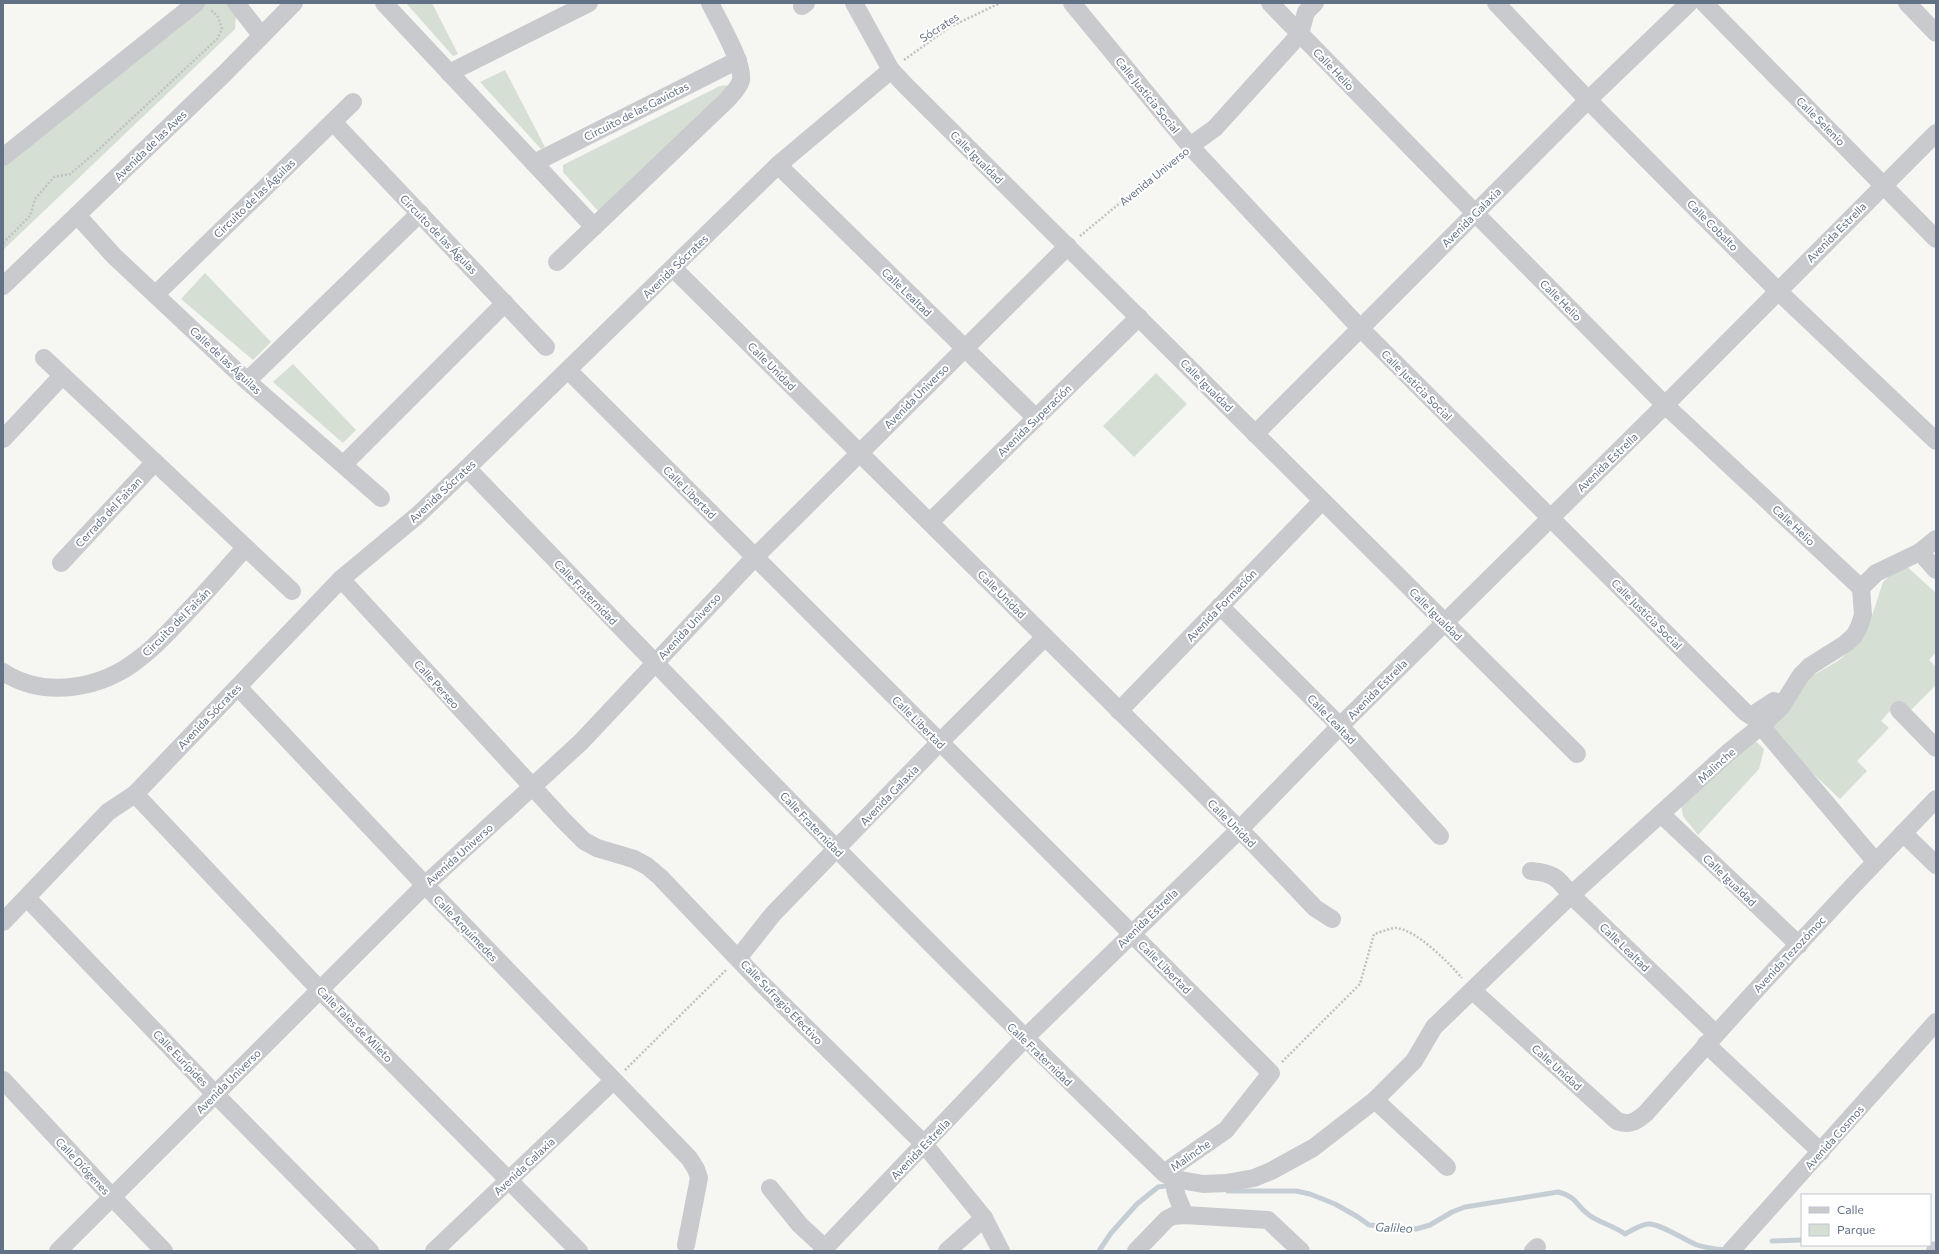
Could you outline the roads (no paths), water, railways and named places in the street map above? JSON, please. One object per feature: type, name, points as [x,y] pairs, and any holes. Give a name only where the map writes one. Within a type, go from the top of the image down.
[{"type":"street","points":[[236,3],[261,35]]},
{"type":"street","name":"Avenida de las Aves","points":[[3,286],[224,74],[294,3]]},
{"type":"street","points":[[384,3],[594,227]]},
{"type":"street","points":[[449,73],[589,3]]},
{"type":"street","points":[[556,262],[731,95],[740,80],[740,67],[738,60],[710,3]]},
{"type":"street","name":"Calle Igualdad","points":[[854,3],[891,70],[986,167],[1068,246],[1577,754]]},
{"type":"street","name":"Calle Justicia Social","points":[[1072,3],[1190,146],[1359,327],[1745,712],[1751,716],[1790,694]]},
{"type":"street","name":"Calle Helio","points":[[1270,3],[1475,213],[1666,405],[1861,588]]},
{"type":"street","name":"Avenida Universo","points":[[1190,146],[1215,128],[1300,34],[1306,12],[1315,3]]},
{"type":"street","name":"Calle Cobalto","points":[[1496,3],[1588,100],[1778,291],[1936,441]]},
{"type":"street","name":"Avenida Galaxia","points":[[1255,434],[1359,327],[1588,100],[1689,3]]},
{"type":"street","name":"Calle Selenio","points":[[1704,3],[1936,239]]},
{"type":"street","points":[[1906,3],[1936,33]]},
{"type":"street","points":[[3,157],[200,5]]},
{"type":"street","name":"Circuito de las Gaviotas","points":[[534,163],[738,60]]},
{"type":"street","name":"Avenida Sócrates","points":[[3,922],[108,812],[135,794],[341,579],[419,514],[778,165],[891,70]]},
{"type":"street","name":"Circuito de las Águilas","points":[[156,294],[353,102]]},
{"type":"street","name":"Circuito de las Águlas","points":[[333,122],[546,347]]},
{"type":"street","name":"Avenida Estrella","points":[[824,1250],[1024,1039],[1239,830],[1444,622],[1666,405],[1883,184],[1936,133]]},
{"type":"street","name":"Calle Lealtad","points":[[778,165],[1036,418]]},
{"type":"street","points":[[247,381],[420,213]]},
{"type":"street","name":"Calle de las Águilas","points":[[77,215],[114,256],[247,381],[344,464],[381,498]]},
{"type":"street","name":"Avenida Universo","points":[[58,1251],[425,886],[581,742],[755,557],[1068,246]]},
{"type":"street","name":"Calle Unidad","points":[[673,268],[1239,830],[1315,908],[1332,919]]},
{"type":"street","points":[[344,464],[505,303]]},
{"type":"street","name":"Avenida Superación","points":[[930,522],[1139,317]]},
{"type":"street","points":[[44,358],[292,590]]},
{"type":"street","name":"Calle Libertad","points":[[568,370],[1271,1073]]},
{"type":"street","points":[[3,440],[62,376]]},
{"type":"street","name":"Cerrada del Faisan","points":[[61,562],[155,462]]},
{"type":"street","name":"Calle Fraternidad","points":[[467,468],[654,663],[1024,1039],[1170,1176]]},
{"type":"street","name":"Avenida Formación","points":[[1119,711],[1322,500]]},
{"type":"street","points":[[1861,588],[1876,573],[1920,552],[1936,539]]},
{"type":"street","name":"Circuito del Faisán","points":[[3,672],[34,685],[53,688],[70,688],[91,683],[117,673],[139,660],[157,644],[246,548]]},
{"type":"street","points":[[1920,552],[1936,570]]},
{"type":"street","name":"Calle Perseo","points":[[341,579],[532,788]]},
{"type":"street","name":"Malinche","points":[[1170,1176],[1203,1184],[1226,1183],[1254,1178],[1271,1171],[1313,1148],[1375,1100],[1414,1061],[1434,1027],[1571,895],[1730,751],[1761,726],[1781,707],[1801,675],[1810,666],[1845,644],[1854,636],[1859,628],[1863,615],[1861,588]]},
{"type":"street","name":"Calle Lealtad","points":[[1220,606],[1340,726],[1440,836]]},
{"type":"street","name":"Avenida Galaxia","points":[[738,957],[773,914],[940,742],[1045,637]]},
{"type":"street","name":"Calle Arquímedes","points":[[238,687],[425,886],[613,1081],[680,1148],[696,1169],[699,1178],[686,1244]]},
{"type":"street","points":[[1899,710],[1936,748]]},
{"type":"street","points":[[1761,726],[1876,861]]},
{"type":"street","name":"Calle Sufragio Efectivo","points":[[532,788],[584,841],[596,848],[634,859],[653,871],[738,957],[762,984],[924,1144],[984,1218],[1001,1251]]},
{"type":"street","name":"Calle Tales de Mileto","points":[[135,794],[320,990],[579,1251]]},
{"type":"street","name":"Avenida Tezozómoc","points":[[1646,1113],[1711,1038],[1936,799]]},
{"type":"street","name":"Calle Igualdad","points":[[1661,814],[1798,945]]},
{"type":"street","points":[[1903,833],[1936,865]]},
{"type":"street","name":"Calle Lealtad","points":[[1531,871],[1545,872],[1558,878],[1571,895],[1821,1152]]},
{"type":"street","name":"Calle Eurípides","points":[[27,898],[215,1094],[370,1251]]},
{"type":"street","name":"Calle Unidad","points":[[1473,991],[1617,1121],[1632,1123],[1646,1113]]},
{"type":"street","name":"Avenida Cosmos","points":[[1731,1251],[1936,1022]]},
{"type":"street","name":"Malinche","points":[[1170,1176],[1226,1130],[1271,1073]]},
{"type":"street","name":"Calle Diógenes","points":[[3,1080],[164,1251]]},
{"type":"street","name":"Avenida Galaxia","points":[[434,1251],[613,1081]]},
{"type":"street","points":[[1375,1100],[1447,1166]]},
{"type":"street","points":[[1170,1176],[1174,1185],[1176,1196],[1185,1215]]},
{"type":"street","points":[[770,1188],[800,1225],[824,1250]]},
{"type":"street","points":[[1136,1251],[1167,1219],[1173,1216],[1185,1215],[1268,1220],[1301,1251]]},
{"type":"street","points":[[947,1251],[984,1218]]},
{"type":"waterway","name":"Galileo","points":[[1099,1251],[1111,1233],[1137,1204],[1158,1187],[1173,1185]]},
{"type":"waterway","name":"Galileo","points":[[1228,1191],[1296,1191],[1310,1194],[1335,1204],[1369,1225],[1416,1229],[1430,1225],[1452,1212],[1465,1207],[1558,1192],[1573,1199],[1584,1211],[1593,1217],[1625,1234],[1642,1225],[1653,1224],[1697,1245],[1725,1250]]},
{"type":"waterway","name":"Galileo","points":[[1772,1241],[1801,1240]]}]
